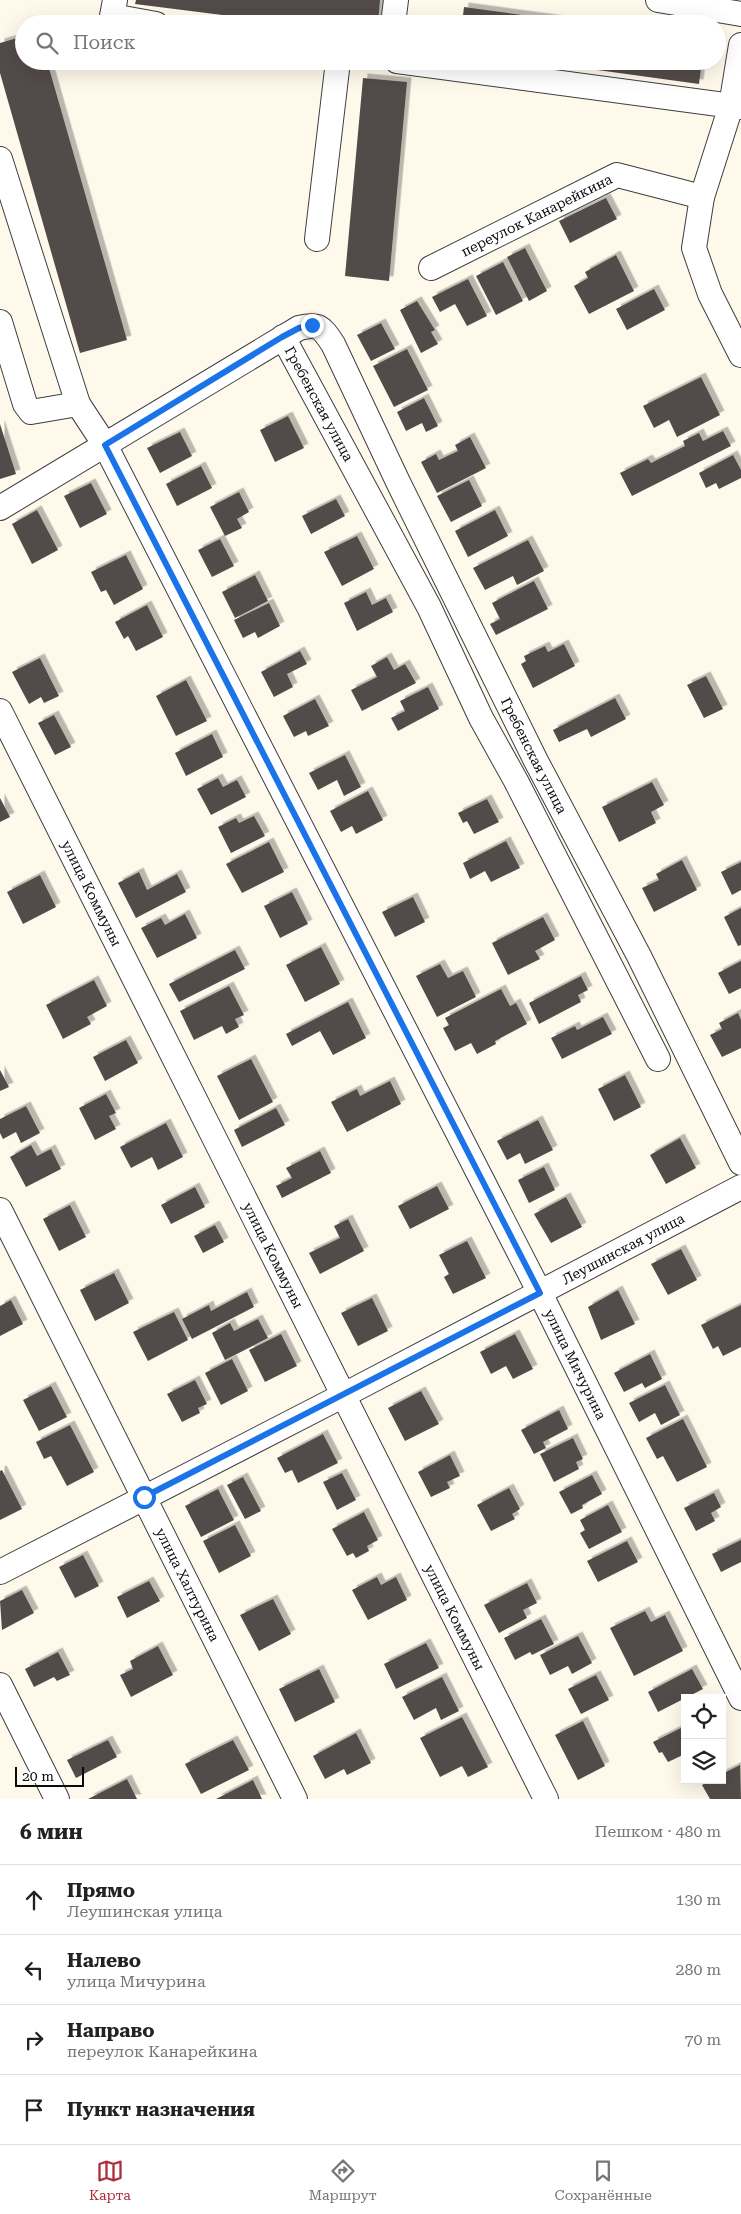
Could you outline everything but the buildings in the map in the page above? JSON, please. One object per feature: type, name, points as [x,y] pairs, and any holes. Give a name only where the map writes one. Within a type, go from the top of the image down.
[{"type":"street","points":[[112,15],[115,0]]},
{"type":"street","points":[[394,15],[396,0]]},
{"type":"street","points":[[658,0],[741,14]]},
{"type":"street","points":[[741,44],[736,107],[702,197],[694,248],[710,294],[741,355]]},
{"type":"street","points":[[318,239],[337,70]]},
{"type":"street","points":[[463,70],[736,107]]},
{"type":"street","name":"улица Мичурина","points":[[0,159],[7,203],[78,404],[105,445],[540,1293],[741,1698]]},
{"type":"street","name":"переулок Канарейкина","points":[[431,268],[617,175],[702,197]]},
{"type":"street","points":[[0,322],[25,404],[31,412],[78,404]]},
{"type":"street","name":"Гребенская улица","points":[[658,1059],[516,781],[481,718],[429,607],[282,337],[299,328],[312,325],[322,329],[333,344],[398,482],[536,760],[639,956],[741,1162]]},
{"type":"street","points":[[0,508],[282,337]]},
{"type":"street","name":"улица Коммуны","points":[[0,711],[546,1799]]},
{"type":"street","name":"Леушинская улица","points":[[0,1572],[344,1395],[741,1187]]},
{"type":"street","name":"улица Халтурина","points":[[0,1210],[295,1799]]},
{"type":"street","points":[[0,1685],[57,1799]]},
{"type":"route","points":[[144,1497],[540,1293],[105,445],[282,337],[299,328],[312,325]]}]
